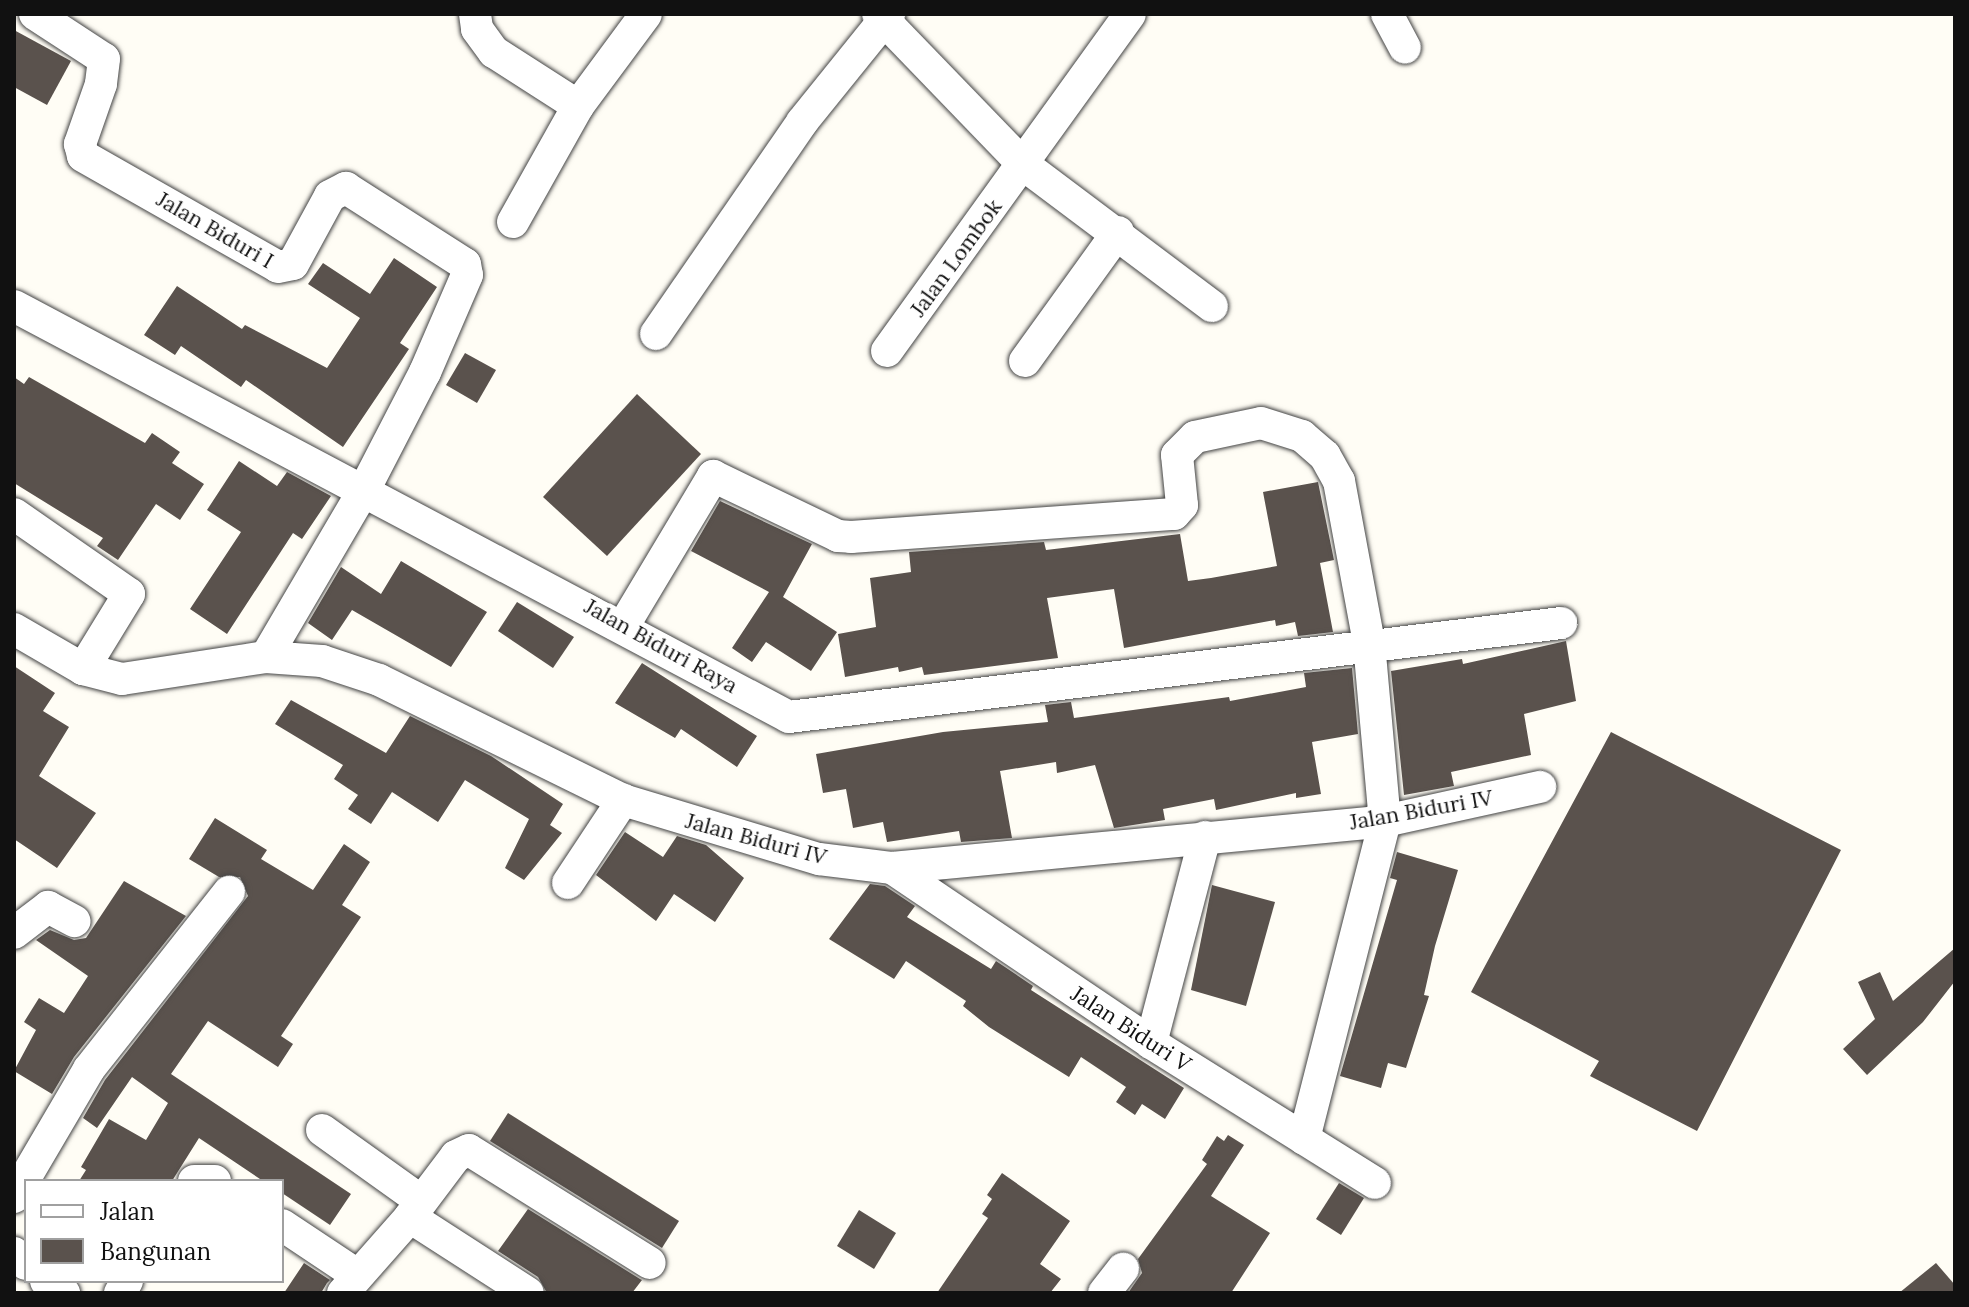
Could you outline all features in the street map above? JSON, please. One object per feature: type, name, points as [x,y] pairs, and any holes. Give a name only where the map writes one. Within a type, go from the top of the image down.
[{"type":"street","name":"Jalan Biduri I","points":[[35,14],[104,59],[101,84],[80,144],[83,156],[278,267],[293,264],[330,196],[346,188],[465,264],[467,275],[425,372],[365,488]]},
{"type":"street","points":[[475,14],[477,29],[494,52],[578,106]]},
{"type":"street","points":[[513,222],[578,106],[646,14]]},
{"type":"street","name":"Jalan Lombok","points":[[887,351],[1130,14]]},
{"type":"street","points":[[1387,14],[1405,48]]},
{"type":"street","points":[[656,334],[793,134],[884,16],[1024,165],[1118,232],[1212,306]]},
{"type":"street","points":[[1025,361],[1118,232]]},
{"type":"street","name":"Jalan Biduri Raya","points":[[14,306],[624,625],[789,717],[1369,643],[1561,623]]},
{"type":"street","points":[[624,625],[713,476],[838,536],[851,537],[1174,514],[1182,505],[1177,455],[1195,437],[1261,423],[1302,436],[1325,456],[1339,481],[1369,643],[1385,821],[1304,1139]]},
{"type":"street","points":[[266,657],[365,488]]},
{"type":"street","points":[[14,514],[129,594],[83,669]]},
{"type":"street","name":"Jalan Biduri IV","points":[[14,629],[83,669],[122,679],[266,657],[322,661],[379,680],[623,800],[819,859],[892,868],[1385,821],[1540,787]]},
{"type":"street","points":[[568,883],[623,800]]},
{"type":"street","points":[[1151,1043],[1205,837]]},
{"type":"street","name":"Jalan Biduri V","points":[[892,868],[1151,1043],[1375,1183]]},
{"type":"street","points":[[25,1179],[89,1069],[229,892]]},
{"type":"street","points":[[14,933],[48,907],[74,921]]},
{"type":"street","points":[[322,1130],[415,1209],[528,1293]]},
{"type":"street","points":[[284,1227],[350,1284],[462,1150],[477,1152],[650,1263]]},
{"type":"building","points":[[14,30],[71,61],[47,105],[14,87]]},
{"type":"building","points":[[394,258],[437,287],[400,343],[409,349],[343,447],[246,380],[241,387],[181,346],[175,355],[144,335],[177,286],[242,329],[245,325],[327,368],[360,318],[308,284],[323,263],[370,294]]},
{"type":"building","points":[[465,353],[496,370],[477,403],[446,385]]},
{"type":"building","points":[[14,377],[24,384],[29,377],[145,443],[152,433],[180,452],[172,463],[204,484],[180,520],[156,504],[118,560],[97,546],[103,538],[14,483]]},
{"type":"building","points":[[637,394],[701,454],[607,556],[543,497]]},
{"type":"building","points":[[239,461],[277,486],[287,472],[331,496],[302,539],[293,533],[227,634],[190,609],[241,532],[207,510]]},
{"type":"building","points":[[1318,482],[1334,560],[1320,563],[1333,632],[1298,636],[1295,622],[1276,626],[1275,620],[1124,648],[1114,589],[1047,598],[1058,658],[924,675],[922,667],[899,672],[898,667],[845,677],[838,634],[876,627],[870,578],[911,572],[909,552],[1044,542],[1046,550],[1180,534],[1188,581],[1211,578],[1277,566],[1263,492]]},
{"type":"building","points":[[720,501],[812,544],[783,597],[837,632],[811,671],[766,642],[752,662],[732,648],[769,592],[691,551]]},
{"type":"building","points":[[401,561],[487,612],[451,667],[352,610],[332,640],[308,623],[341,567],[381,594]]},
{"type":"building","points":[[517,602],[574,637],[553,668],[498,631]]},
{"type":"building","points":[[1566,641],[1576,701],[1524,714],[1531,755],[1451,772],[1454,786],[1404,795],[1391,671],[1462,659],[1463,664]]},
{"type":"building","points":[[642,663],[757,736],[737,767],[681,729],[675,738],[615,703]]},
{"type":"building","points":[[14,666],[55,693],[43,711],[69,727],[39,776],[96,813],[57,868],[14,839]]},
{"type":"building","points":[[1352,668],[1358,734],[1312,742],[1321,794],[1296,798],[1296,793],[1216,810],[1214,799],[1163,809],[1165,820],[1114,828],[1095,765],[1057,773],[1056,762],[1000,771],[1012,838],[961,842],[959,831],[887,842],[883,822],[853,828],[846,789],[823,793],[816,754],[943,732],[1048,722],[1045,705],[1071,702],[1074,718],[1229,697],[1230,701],[1306,687],[1304,673]]},
{"type":"building","points":[[291,700],[386,753],[410,716],[491,756],[563,804],[550,825],[562,833],[524,880],[505,868],[529,819],[465,780],[438,822],[392,792],[371,824],[348,809],[358,795],[334,779],[343,765],[275,724]]},
{"type":"building","points":[[1611,732],[1841,850],[1697,1131],[1590,1076],[1599,1061],[1471,992]]},
{"type":"building","points":[[215,818],[267,850],[261,859],[313,890],[344,844],[370,862],[342,905],[361,917],[281,1036],[293,1044],[278,1067],[208,1021],[171,1074],[351,1194],[330,1225],[284,1194],[284,1179],[260,1179],[199,1138],[173,1179],[80,1179],[86,1170],[81,1167],[109,1119],[146,1140],[168,1103],[132,1077],[97,1128],[83,1118],[105,1080],[248,896],[240,877],[219,877],[189,859]]},
{"type":"building","points":[[625,832],[663,857],[677,836],[706,845],[744,878],[715,922],[674,894],[656,921],[596,875]]},
{"type":"building","points":[[1397,852],[1458,870],[1435,946],[1424,995],[1429,996],[1406,1068],[1388,1063],[1381,1088],[1340,1076],[1397,880],[1390,878]]},
{"type":"building","points":[[124,881],[186,916],[74,1057],[52,1094],[14,1071],[36,1030],[24,1022],[39,998],[64,1013],[88,976],[36,940],[50,930],[74,940],[86,938]]},
{"type":"building","points":[[870,884],[885,886],[915,906],[907,917],[991,969],[996,961],[1033,986],[1031,990],[1184,1088],[1165,1119],[1142,1104],[1135,1115],[1116,1102],[1126,1087],[1081,1057],[1069,1077],[989,1027],[963,1006],[966,1001],[906,961],[894,979],[829,939]]},
{"type":"building","points":[[1212,885],[1275,902],[1246,1006],[1191,990]]},
{"type":"building","points":[[1955,948],[1955,981],[1923,1022],[1867,1075],[1843,1049],[1875,1019],[1858,982],[1880,972],[1893,1001]]},
{"type":"building","points":[[508,1113],[679,1221],[662,1248],[490,1141]]},
{"type":"building","points":[[1228,1135],[1244,1145],[1211,1196],[1270,1233],[1231,1293],[1128,1293],[1142,1273],[1138,1259],[1207,1164],[1202,1160],[1217,1136],[1224,1141]]},
{"type":"building","points":[[1002,1173],[1070,1221],[1040,1264],[1061,1279],[1050,1293],[937,1293],[988,1218],[982,1214],[992,1199],[987,1195]]},
{"type":"building","points":[[1339,1183],[1364,1198],[1341,1235],[1316,1219]]},
{"type":"building","points":[[528,1209],[642,1280],[632,1293],[547,1293],[538,1277],[498,1251]]},
{"type":"building","points":[[859,1210],[896,1233],[874,1269],[837,1246]]},
{"type":"building","points":[[304,1263],[330,1280],[321,1293],[284,1293]]},
{"type":"building","points":[[1936,1263],[1955,1285],[1955,1293],[1899,1293]]}]
